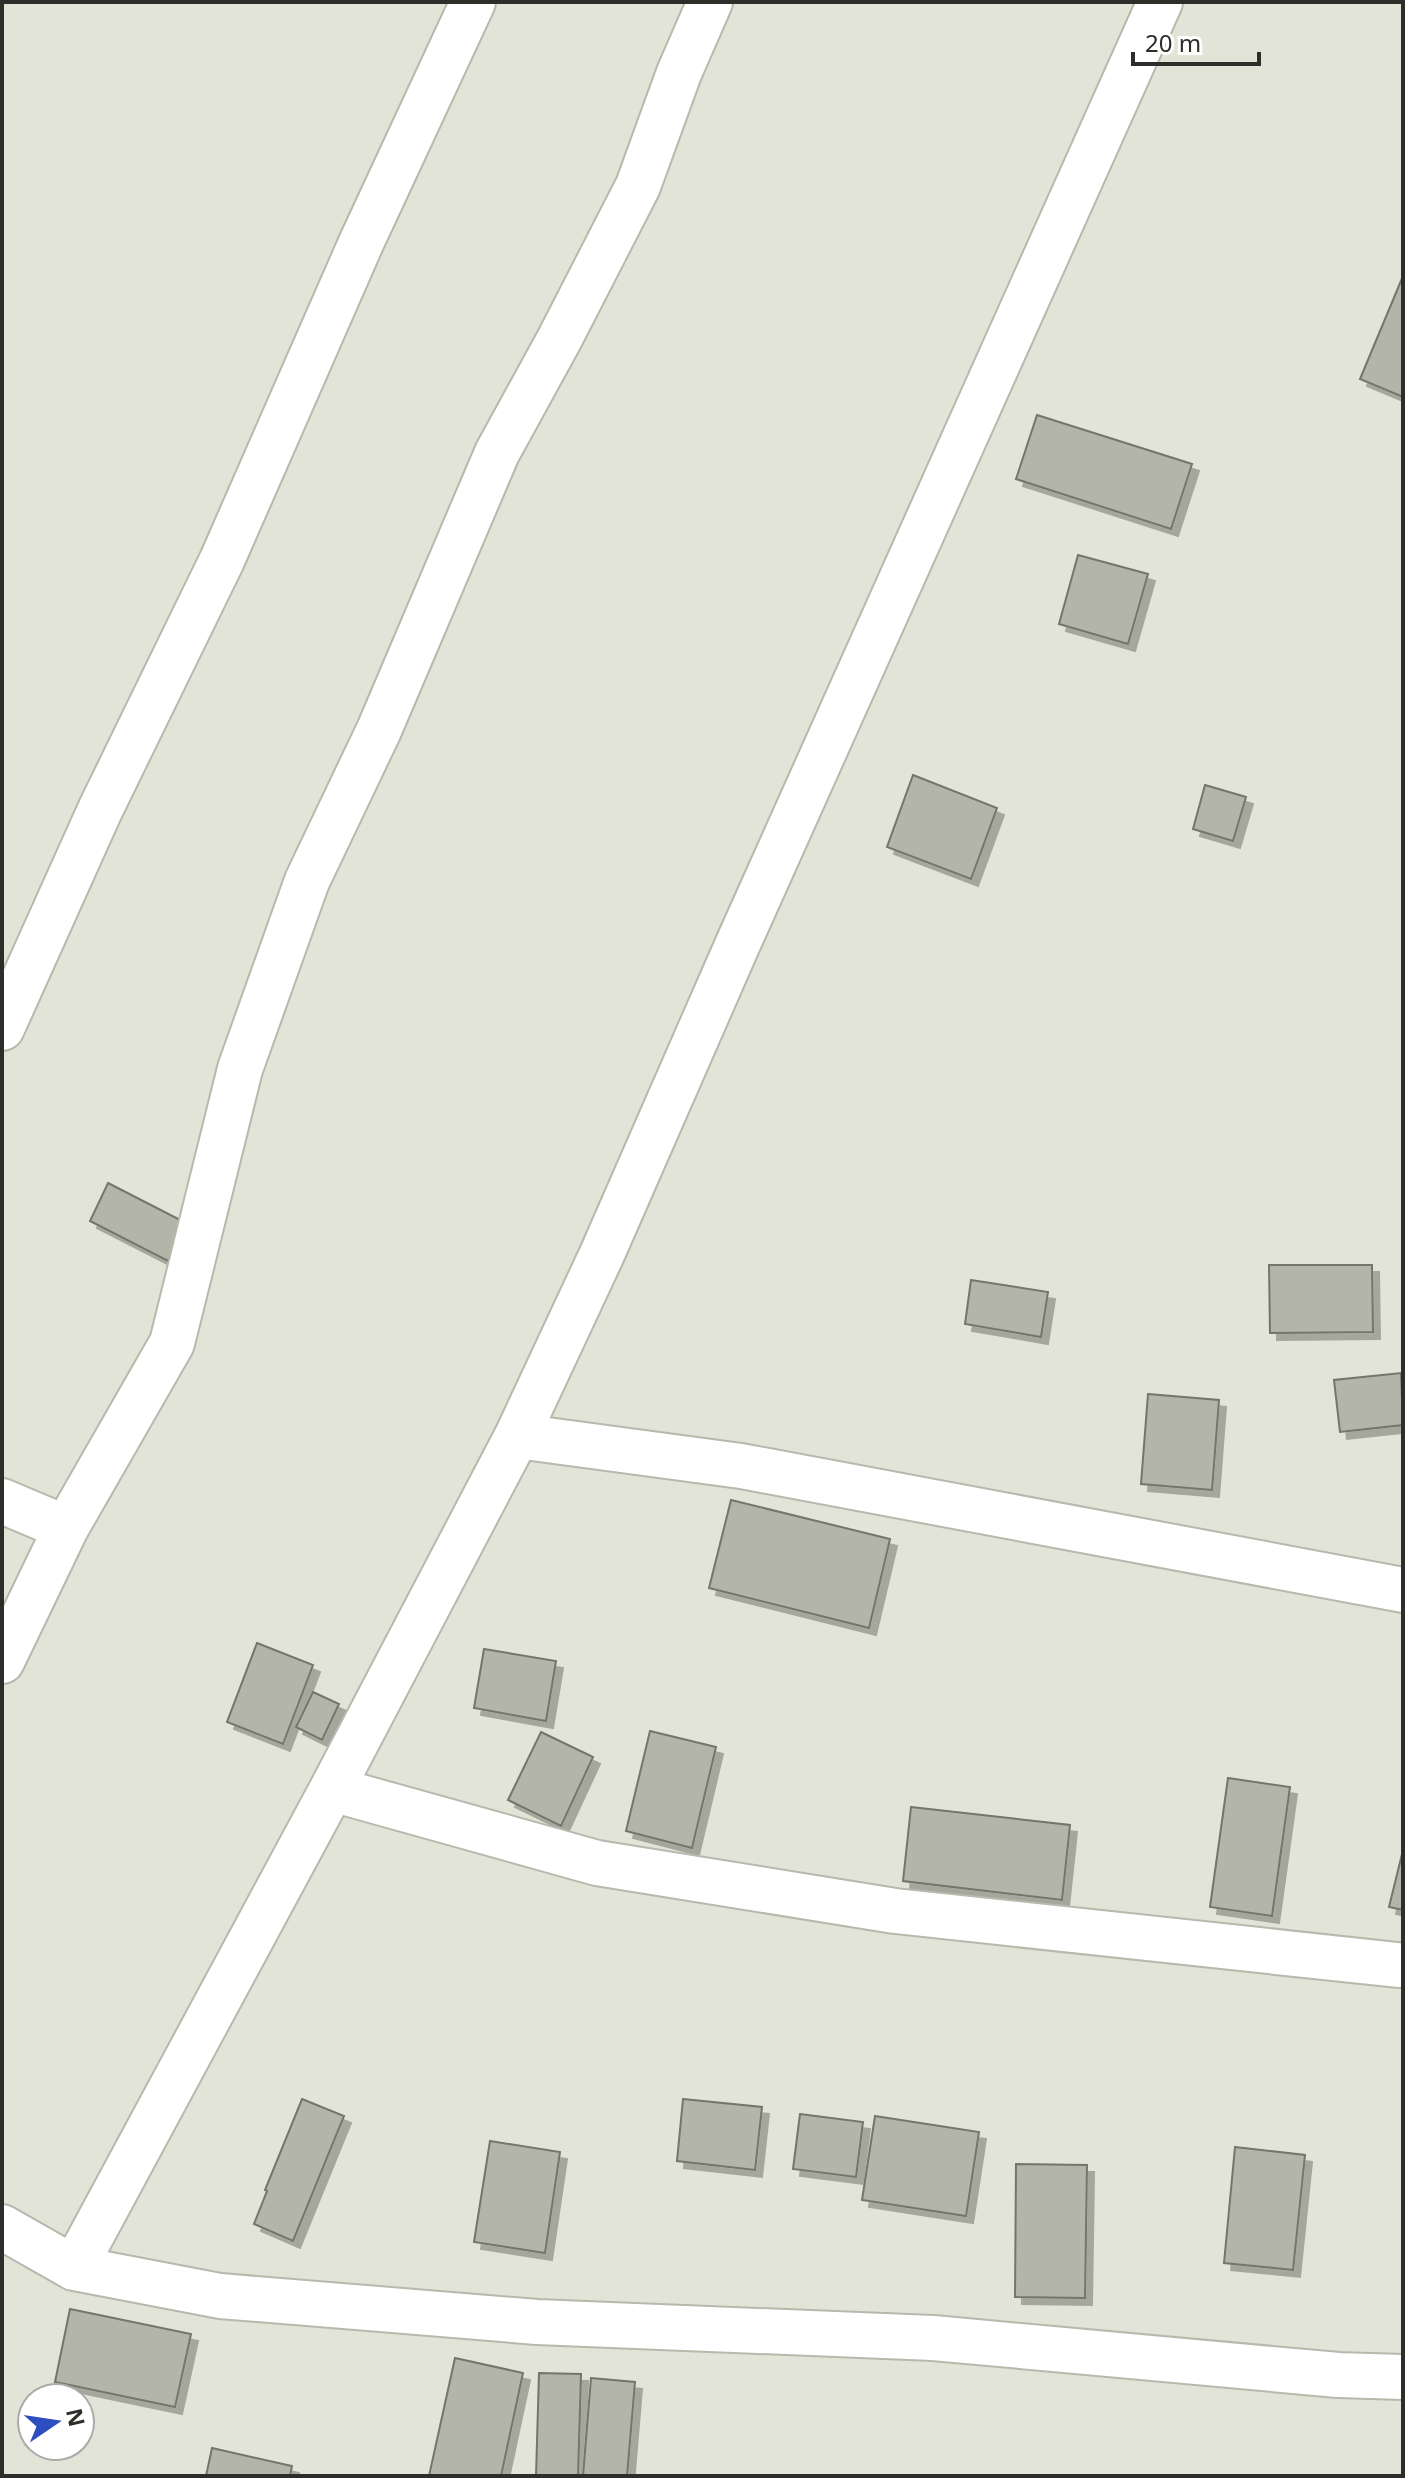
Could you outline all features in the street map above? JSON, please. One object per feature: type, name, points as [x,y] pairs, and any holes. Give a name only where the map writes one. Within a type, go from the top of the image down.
[{"type":"street","points":[[3,1025],[100,810],[222,560],[361,243],[473,2]]},
{"type":"street","points":[[2,1661],[66,1528],[172,1343],[240,1069],[307,881],[385,715],[497,453],[638,186],[679,73],[710,2]]},
{"type":"street","points":[[74,2268],[332,1789],[517,1436],[602,1254],[1160,2]]},
{"type":"street","points":[[517,1436],[741,1466],[1403,1590]]},
{"type":"street","points":[[2,1501],[66,1528]]},
{"type":"street","points":[[332,1789],[612,1866],[895,1911],[1398,1965]]},
{"type":"street","points":[[2,2227],[74,2268],[220,2296],[537,2322],[933,2338],[1338,2375],[1403,2377]]},
{"type":"building","points":[[1403,276],[1403,397],[1360,379]]},
{"type":"building","points":[[1037,415],[1192,464],[1171,529],[1016,479]]},
{"type":"building","points":[[1078,555],[1148,574],[1128,644],[1059,624]]},
{"type":"building","points":[[913,775],[997,808],[971,879],[887,847]]},
{"type":"building","points":[[1205,785],[1246,797],[1233,841],[1193,829]]},
{"type":"building","points":[[108,1183],[188,1224],[168,1261],[90,1221]]},
{"type":"building","points":[[1269,1265],[1372,1265],[1373,1332],[1270,1333]]},
{"type":"building","points":[[971,1280],[1048,1292],[1041,1337],[965,1324]]},
{"type":"building","points":[[1401,1373],[1403,1425],[1340,1432],[1334,1380]]},
{"type":"building","points":[[1148,1394],[1219,1400],[1212,1490],[1141,1484]]},
{"type":"building","points":[[731,1500],[890,1539],[869,1628],[709,1588]]},
{"type":"building","points":[[257,1643],[313,1665],[283,1744],[227,1722]]},
{"type":"building","points":[[484,1649],[556,1661],[546,1721],[474,1708]]},
{"type":"building","points":[[313,1692],[339,1704],[322,1740],[296,1727]]},
{"type":"building","points":[[650,1731],[716,1747],[692,1848],[626,1831]]},
{"type":"building","points":[[541,1732],[593,1757],[561,1826],[508,1800]]},
{"type":"building","points":[[1228,1778],[1290,1787],[1272,1916],[1210,1907]]},
{"type":"building","points":[[911,1807],[1070,1825],[1062,1900],[903,1881]]},
{"type":"building","points":[[1403,1850],[1403,1910],[1389,1907]]},
{"type":"building","points":[[302,2099],[344,2116],[293,2241],[254,2224]]},
{"type":"building","points":[[683,2099],[762,2107],[755,2170],[677,2161]]},
{"type":"building","points":[[800,2114],[863,2122],[856,2177],[793,2169]]},
{"type":"building","points":[[875,2116],[979,2132],[966,2216],[862,2200]]},
{"type":"building","points":[[490,2141],[560,2152],[545,2253],[474,2242]]},
{"type":"building","points":[[1235,2147],[1305,2155],[1293,2270],[1224,2263]]},
{"type":"building","points":[[1016,2164],[1087,2165],[1085,2298],[1015,2297]]},
{"type":"building","points":[[70,2309],[191,2334],[175,2407],[96,2391],[96,2382],[55,2382]]},
{"type":"building","points":[[455,2358],[523,2373],[501,2476],[429,2476]]},
{"type":"building","points":[[539,2373],[581,2374],[578,2476],[536,2476]]},
{"type":"building","points":[[591,2378],[635,2382],[627,2476],[583,2476]]},
{"type":"building","points":[[212,2448],[292,2466],[290,2476],[206,2476]]}]
